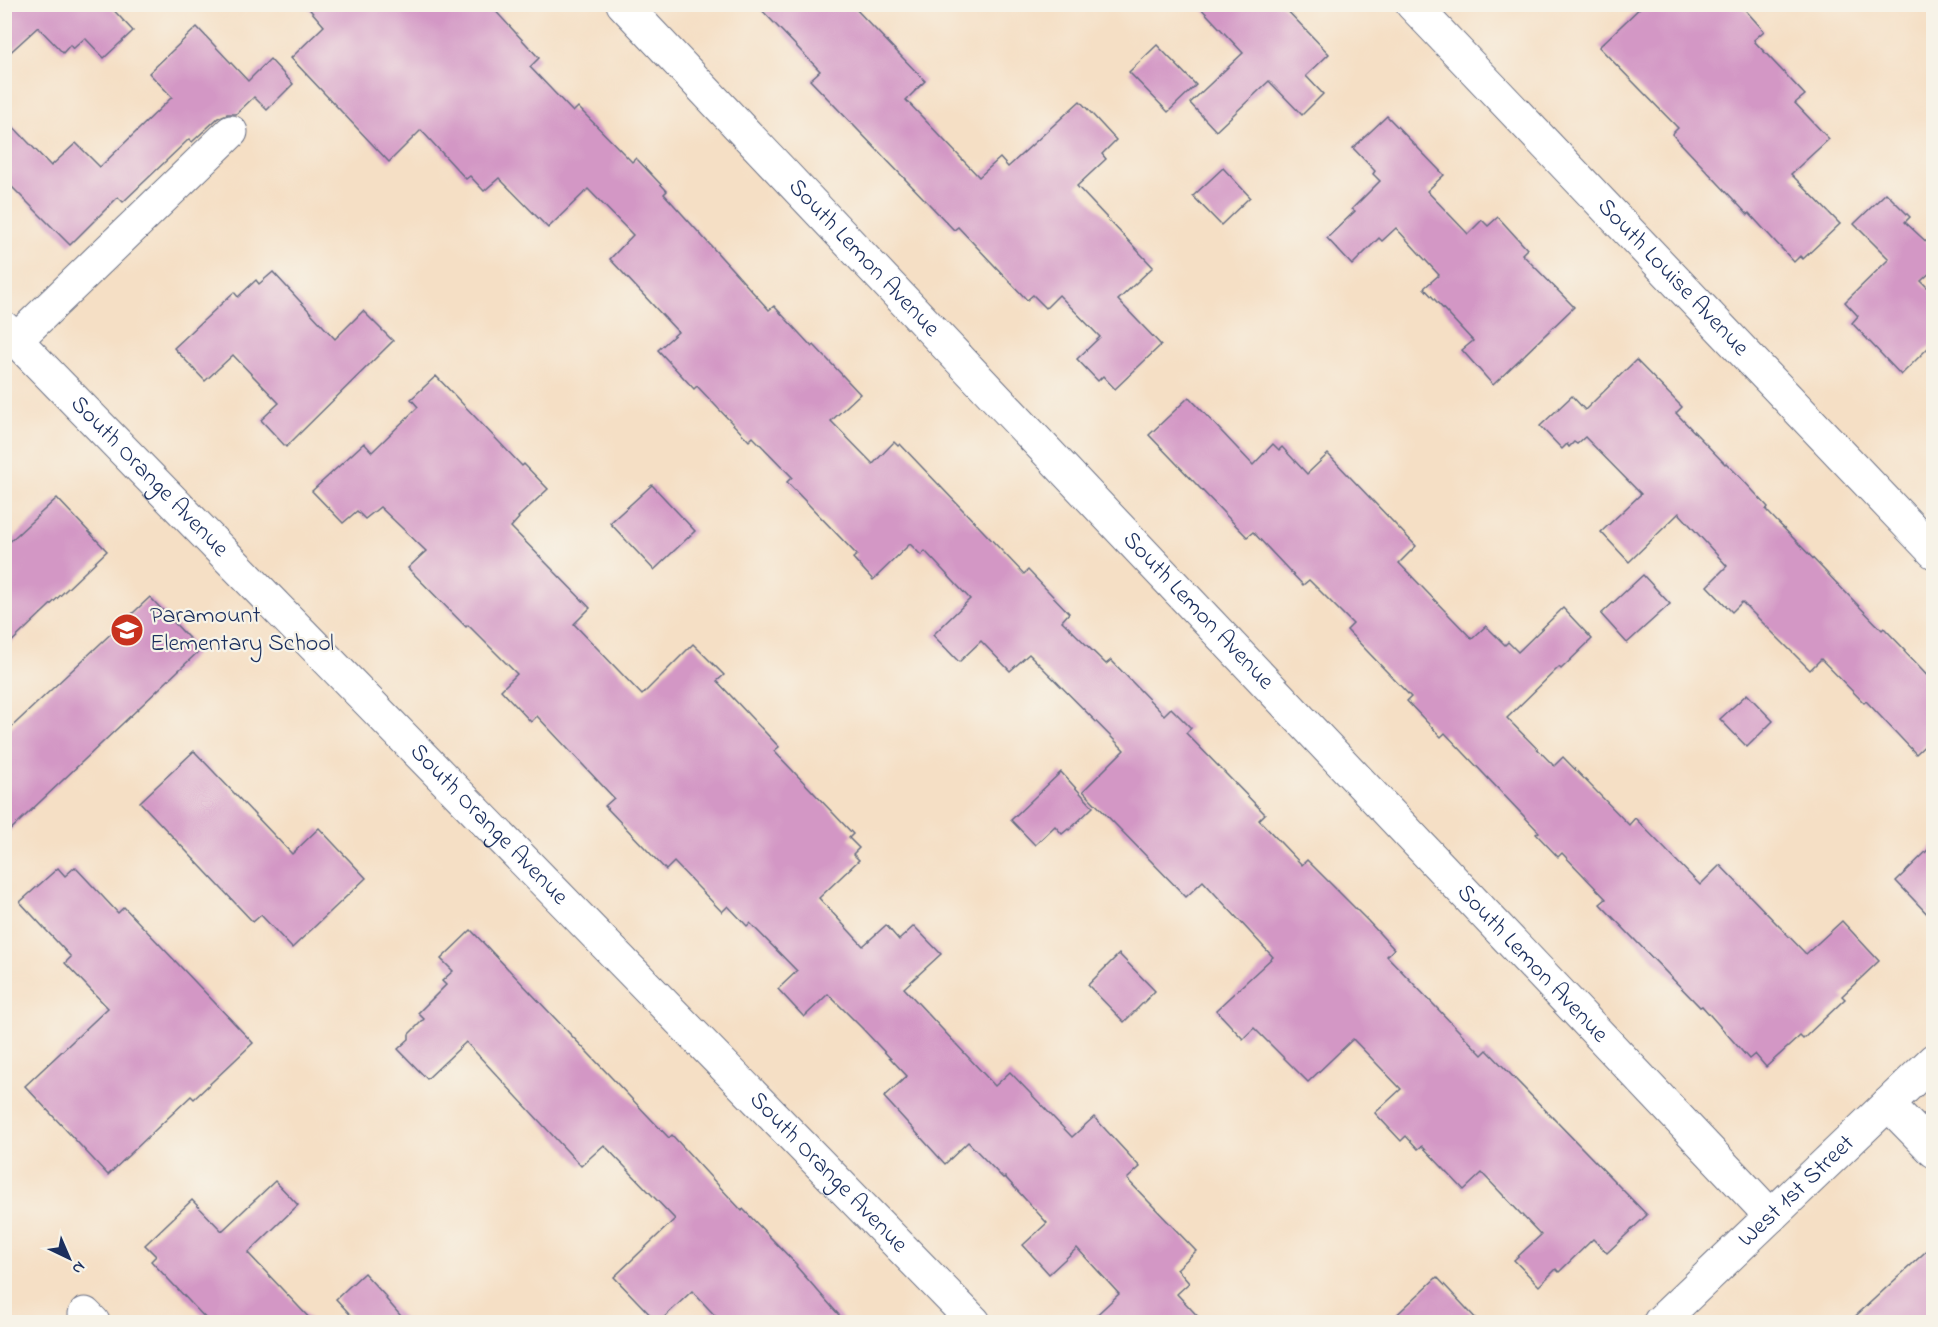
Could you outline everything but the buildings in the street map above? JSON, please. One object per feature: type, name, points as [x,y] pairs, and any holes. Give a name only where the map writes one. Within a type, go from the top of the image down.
[{"type":"street","name":"South Lemon Avenue","points":[[623,4],[1771,1216]]},
{"type":"street","name":"South Louise Avenue","points":[[1412,4],[1934,552]]},
{"type":"street","points":[[10,334],[231,132]]},
{"type":"street","name":"South Orange Avenue","points":[[10,334],[974,1323]]},
{"type":"street","name":"West 1st Street","points":[[1660,1323],[1934,1060]]},
{"type":"street","points":[[1888,1104],[1934,1151]]},
{"type":"place","name":"Paramount Elementary School","points":[[127,630]]}]
